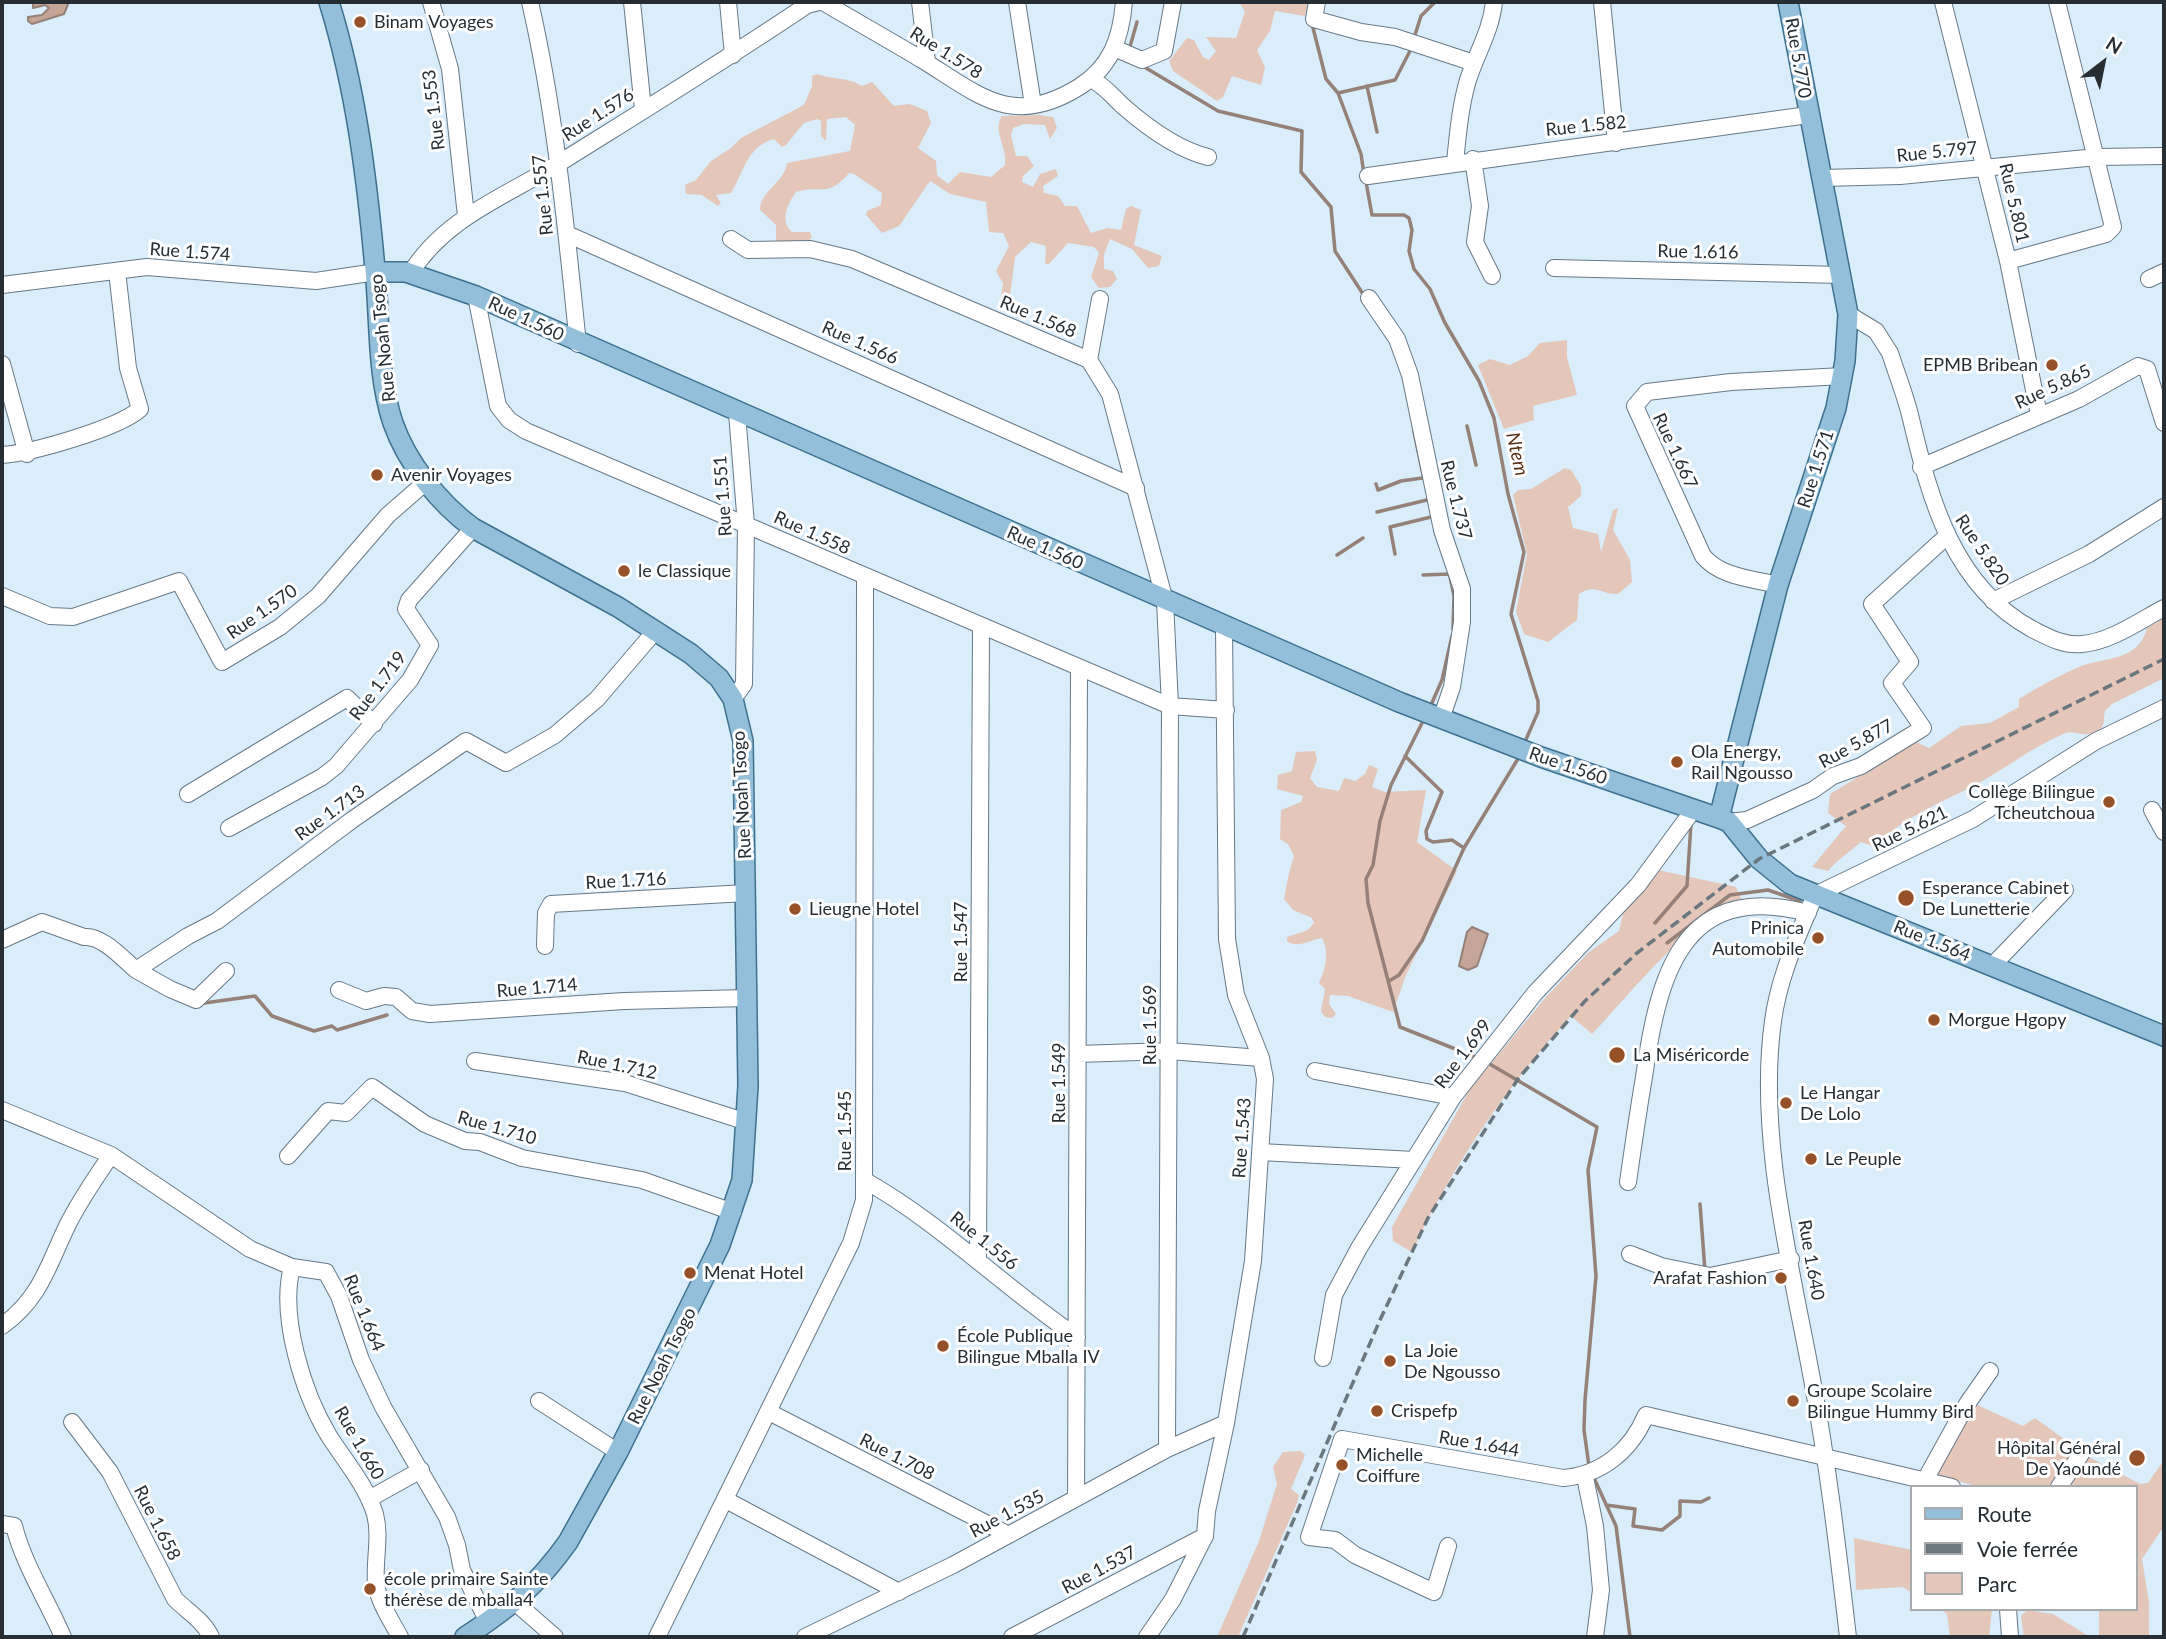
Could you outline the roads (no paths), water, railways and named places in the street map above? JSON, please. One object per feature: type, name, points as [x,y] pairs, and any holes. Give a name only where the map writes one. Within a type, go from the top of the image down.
[{"type":"main road","name":"Rue Noah Tsogo","points":[[329,2],[353,92],[368,187],[385,381],[393,422],[407,452],[426,481],[455,516],[656,630],[719,678],[733,699],[743,741],[747,1122],[741,1180],[733,1212],[703,1285],[618,1452],[568,1542],[547,1572],[516,1603],[465,1637]]},
{"type":"main road","name":"Rue 5.770","points":[[1788,2],[1808,115]]},
{"type":"main road","name":"Rue 1.571","points":[[1724,820],[1778,584],[1836,408],[1843,376],[1848,314],[1808,115]]},
{"type":"main road","name":"Rue 1.560","points":[[376,272],[410,274],[476,296],[578,344],[1224,627],[1441,719],[1541,757],[1724,820]]},
{"type":"main road","name":"Rue 1.564","points":[[1724,820],[1771,871],[1811,904],[1993,965],[2164,1036]]},
{"type":"street","name":"Rue 1.553","points":[[431,2],[450,69],[466,216]]},
{"type":"street","name":"Rue 1.557","points":[[530,2],[546,71],[559,163],[578,344]]},
{"type":"street","points":[[632,2],[643,109]]},
{"type":"street","points":[[728,2],[733,55]]},
{"type":"street","name":"Rue 1.576","points":[[410,274],[425,250],[466,216],[559,163],[733,55],[807,5],[821,2]]},
{"type":"street","name":"Rue 1.578","points":[[821,2],[927,62],[972,94],[1011,106],[1055,102],[1091,79],[1108,62],[1120,35],[1124,2]]},
{"type":"street","points":[[920,2],[927,62]]},
{"type":"street","points":[[1017,2],[1032,105]]},
{"type":"street","points":[[1114,48],[1142,60],[1164,51],[1173,2]]},
{"type":"street","points":[[1317,2],[1314,19],[1361,32],[1395,37],[1474,63]]},
{"type":"street","points":[[1455,162],[1460,114],[1474,63],[1490,30],[1494,2]]},
{"type":"street","points":[[1602,2],[1616,143]]},
{"type":"street","name":"Rue 5.801","points":[[1944,2],[2008,261],[2039,415]]},
{"type":"street","points":[[2008,261],[2110,231],[2113,222],[2057,2]]},
{"type":"street","points":[[1091,79],[1103,85],[1125,107],[1177,144],[1192,153],[1208,157]]},
{"type":"street","name":"Rue 1.582","points":[[1368,176],[1474,159],[1616,143],[1808,115]]},
{"type":"street","name":"Rue 5.797","points":[[1822,178],[1900,176],[2097,157],[2164,156]]},
{"type":"street","points":[[1474,159],[1480,206],[1475,242],[1492,276]]},
{"type":"street","name":"Rue 1.566","points":[[567,234],[1136,488]]},
{"type":"street","name":"Rue 1.568","points":[[731,239],[748,250],[810,249],[852,259],[1089,360],[1110,394],[1165,601]]},
{"type":"street","name":"Rue 1.574","points":[[2,285],[117,271],[179,268],[316,281],[376,272]]},
{"type":"street","name":"Rue 1.616","points":[[1554,268],[1841,275]]},
{"type":"street","points":[[2,455],[27,454],[124,421],[140,409],[128,368],[117,271]]},
{"type":"street","name":"Rue 1.558","points":[[476,296],[492,388],[498,406],[509,421],[526,431],[1170,706],[1226,710]]},
{"type":"street","name":"Rue 1.737","points":[[1369,298],[1397,339],[1410,375],[1442,530],[1462,589],[1462,622],[1452,687],[1441,719]]},
{"type":"street","points":[[1089,360],[1100,299]]},
{"type":"street","name":"Rue 5.820","points":[[1848,314],[1876,331],[1890,353],[1911,417],[1921,467],[1947,536],[1993,601],[2023,624],[2065,644],[2083,644],[2103,639],[2164,608]]},
{"type":"street","points":[[2,364],[27,454]]},
{"type":"street","name":"Rue 5.865","points":[[1921,467],[2079,399],[2143,365],[2150,376],[2164,423]]},
{"type":"street","name":"Rue 1.667","points":[[1778,584],[1726,573],[1711,565],[1698,544],[1635,406],[1647,392],[1731,383],[1843,376]]},
{"type":"street","name":"Rue 1.551","points":[[733,699],[744,684],[746,525],[737,413]]},
{"type":"street","name":"Rue 1.570","points":[[2,596],[60,618],[73,617],[179,581],[222,662],[280,627],[318,596],[388,515],[426,481]]},
{"type":"street","points":[[1993,601],[2089,554],[2164,507]]},
{"type":"street","name":"Rue 1.719","points":[[229,828],[322,777],[374,723],[410,680],[430,645],[409,616],[406,609],[409,600],[472,528]]},
{"type":"street","name":"Rue 5.877","points":[[1724,820],[1747,820],[1814,790],[1833,776],[1861,766],[1923,728],[1892,683],[1910,662],[1872,604],[1947,536]]},
{"type":"street","name":"Rue 1.545","points":[[657,1637],[851,1243],[864,1200],[865,578]]},
{"type":"street","name":"Rue 1.569","points":[[1165,601],[1170,706],[1167,1449]]},
{"type":"street","name":"Rue 1.547","points":[[978,1258],[981,627]]},
{"type":"street","name":"Rue 1.543","points":[[1147,1637],[1173,1599],[1205,1536],[1206,1511],[1226,1423],[1253,1261],[1265,1079],[1261,1058],[1236,995],[1227,939],[1224,627]]},
{"type":"street","name":"Rue 1.713","points":[[136,970],[218,921],[352,820],[466,741],[506,763],[555,736],[597,699],[656,630]]},
{"type":"street","name":"Rue 1.549","points":[[1076,1498],[1079,668]]},
{"type":"street","points":[[188,794],[347,698],[374,723]]},
{"type":"street","name":"Rue 5.621","points":[[1811,904],[1973,819],[2096,741],[2164,708]]},
{"type":"street","name":"Rue 1.699","points":[[1323,1357],[1334,1295],[1359,1248],[1453,1097],[1535,993],[1638,885],[1694,809]]},
{"type":"street","points":[[2152,810],[2164,832]]},
{"type":"street","points":[[1993,965],[2065,890]]},
{"type":"street","name":"Rue 1.716","points":[[545,946],[546,913],[551,904],[746,893]]},
{"type":"street","points":[[1628,1182],[1652,1018],[1674,957],[1689,936],[1708,920],[1729,911],[1811,904]]},
{"type":"street","name":"Rue 1.640","points":[[1811,904],[1778,994],[1768,1081],[1770,1115],[1790,1259],[1826,1457],[1848,1637]]},
{"type":"street","points":[[2,940],[42,922],[90,936],[112,949],[136,970],[196,1000],[226,971]]},
{"type":"street","name":"Rue 1.714","points":[[339,990],[366,1001],[384,996],[396,998],[412,1011],[430,1014],[613,1002],[747,998]]},
{"type":"street","points":[[1078,1054],[1169,1051],[1261,1058]]},
{"type":"street","name":"Rue 1.712","points":[[475,1061],[625,1083],[747,1122]]},
{"type":"street","points":[[1315,1071],[1453,1097]]},
{"type":"street","name":"Rue 1.710","points":[[288,1156],[328,1111],[346,1113],[372,1087],[425,1124],[465,1141],[522,1157],[642,1180],[733,1212]]},
{"type":"street","name":"Rue 1.664","points":[[2,1110],[111,1155],[250,1250],[292,1267],[326,1272],[331,1278],[383,1407],[447,1517],[462,1570],[488,1622]]},
{"type":"street","points":[[1260,1152],[1415,1160]]},
{"type":"street","points":[[2,1326],[27,1307],[67,1225],[111,1155]]},
{"type":"street","name":"Rue 1.556","points":[[864,1180],[918,1212],[978,1258],[1031,1306],[1077,1337]]},
{"type":"street","points":[[1630,1254],[1661,1266],[1710,1276],[1790,1259]]},
{"type":"street","name":"Rue 1.660","points":[[292,1267],[286,1287],[290,1337],[327,1433],[369,1499],[378,1531],[376,1563],[379,1598],[400,1637]]},
{"type":"street","points":[[1925,1480],[1967,1404],[1990,1371]]},
{"type":"street","points":[[539,1401],[618,1452]]},
{"type":"street","name":"Rue 1.708","points":[[769,1412],[1009,1535]]},
{"type":"street","points":[[1595,1637],[1601,1590],[1589,1475],[1633,1438],[1646,1415],[1944,1485]]},
{"type":"street","name":"Rue 1.658","points":[[72,1422],[110,1472],[175,1598],[191,1615],[201,1620],[211,1637]]},
{"type":"street","name":"Rue 1.535","points":[[805,1637],[1009,1535],[1167,1449],[1226,1423]]},
{"type":"street","name":"Rue 1.644","points":[[1448,1546],[1434,1592],[1355,1555],[1335,1539],[1309,1537],[1342,1439],[1563,1478],[1589,1475]]},
{"type":"street","points":[[2060,1485],[2081,1454]]},
{"type":"street","points":[[369,1499],[421,1470]]},
{"type":"street","points":[[726,1500],[899,1592]]},
{"type":"street","points":[[2,1524],[14,1526],[20,1548],[43,1590],[63,1637]]},
{"type":"street","name":"Rue 1.537","points":[[1012,1637],[1205,1536]]},
{"type":"street","points":[[516,1603],[555,1637]]},
{"type":"street","points":[[2008,1611],[2010,1637]]},
{"type":"waterway","name":"Ntem","points":[[1414,38],[1421,16],[1435,2]]},
{"type":"waterway","points":[[1129,50],[1137,22]]},
{"type":"waterway","points":[[1312,24],[1326,79],[1338,93]]},
{"type":"waterway","name":"Ntem","points":[[1364,174],[1361,154],[1338,93],[1395,80],[1411,49]]},
{"type":"waterway","points":[[1141,65],[1218,111],[1302,131],[1301,172],[1331,207],[1335,251],[1365,297]]},
{"type":"waterway","points":[[1367,86],[1377,132]]},
{"type":"waterway","name":"Ntem","points":[[1366,182],[1372,215],[1404,215],[1409,218],[1412,230],[1409,251],[1414,269],[1430,289],[1445,323],[1479,381],[1494,418],[1508,494],[1524,552],[1511,614],[1538,701],[1538,712],[1524,744]]},
{"type":"waterway","points":[[1467,426],[1476,465]]},
{"type":"waterway","points":[[1414,432],[1424,479]]},
{"type":"waterway","points":[[1376,484],[1378,490],[1401,481],[1422,478]]},
{"type":"waterway","points":[[1377,512],[1427,500]]},
{"type":"waterway","points":[[1395,554],[1390,527],[1431,517]]},
{"type":"waterway","points":[[1337,555],[1363,538]]},
{"type":"waterway","points":[[1423,575],[1450,574]]},
{"type":"waterway","points":[[1450,577],[1454,596],[1453,629]]},
{"type":"waterway","points":[[1431,705],[1442,680],[1452,636]]},
{"type":"waterway","points":[[1424,719],[1391,785],[1380,821],[1373,865],[1366,879],[1368,903],[1400,1027],[1478,1058]]},
{"type":"waterway","points":[[1405,756],[1442,792],[1426,831],[1427,839],[1433,842],[1452,840],[1464,848]]},
{"type":"waterway","name":"Ntem","points":[[1389,981],[1399,975],[1422,941],[1464,848],[1519,757]]},
{"type":"waterway","points":[[1655,923],[1687,886],[1691,823]]},
{"type":"waterway","points":[[1667,943],[1730,895],[1768,890],[1800,901]]},
{"type":"waterway","points":[[197,1004],[255,996],[272,1016],[314,1031],[332,1026],[337,1030],[387,1015]]},
{"type":"waterway","points":[[1488,1063],[1597,1127],[1588,1170],[1596,1276],[1585,1400],[1584,1430],[1589,1466]]},
{"type":"waterway","points":[[1700,1204],[1705,1271]]},
{"type":"waterway","points":[[1593,1476],[1616,1526],[1630,1637]]},
{"type":"waterway","points":[[1606,1505],[1635,1509],[1633,1526],[1662,1530],[1680,1516],[1680,1501],[1701,1502],[1709,1498]]},
{"type":"railway","points":[[1243,1637],[1380,1320],[1428,1218],[1518,1079],[1585,1001],[1637,953],[1759,859],[2164,659]]},
{"type":"place","name":"Binam Voyages","points":[[360,22]]},
{"type":"place","name":"EPMB Bribean","points":[[2052,365]]},
{"type":"place","name":"Avenir Voyages","points":[[377,475]]},
{"type":"place","name":"le Classique","points":[[624,571]]},
{"type":"place","name":"Ola Energy, Rail Ngousso","points":[[1677,762]]},
{"type":"place","name":"Collège Bilingue Tcheutchoua","points":[[2109,802]]},
{"type":"place","name":"Esperance Cabinet De Lunetterie","points":[[1906,898]]},
{"type":"place","name":"Lieugne Hotel","points":[[795,909]]},
{"type":"place","name":"Prinica Automobile","points":[[1818,938]]},
{"type":"place","name":"Morgue Hgopy","points":[[1934,1020]]},
{"type":"place","name":"La Miséricorde","points":[[1617,1055]]},
{"type":"place","name":"Le Hangar De Lolo","points":[[1786,1103]]},
{"type":"place","name":"Le Peuple","points":[[1811,1159]]},
{"type":"place","name":"Menat Hotel","points":[[690,1273]]},
{"type":"place","name":"Arafat Fashion","points":[[1781,1278]]},
{"type":"place","name":"École Publique Bilingue Mballa IV","points":[[943,1346]]},
{"type":"place","name":"La Joie De Ngousso","points":[[1390,1361]]},
{"type":"place","name":"Groupe Scolaire Bilingue Hummy Bird","points":[[1793,1401]]},
{"type":"place","name":"Crispefp","points":[[1377,1411]]},
{"type":"place","name":"Hôpital Général De Yaoundé","points":[[2137,1458]]},
{"type":"place","name":"Michelle Coiffure","points":[[1342,1465]]},
{"type":"place","name":"école primaire Sainte thérèse de mballa4","points":[[370,1589]]}]
